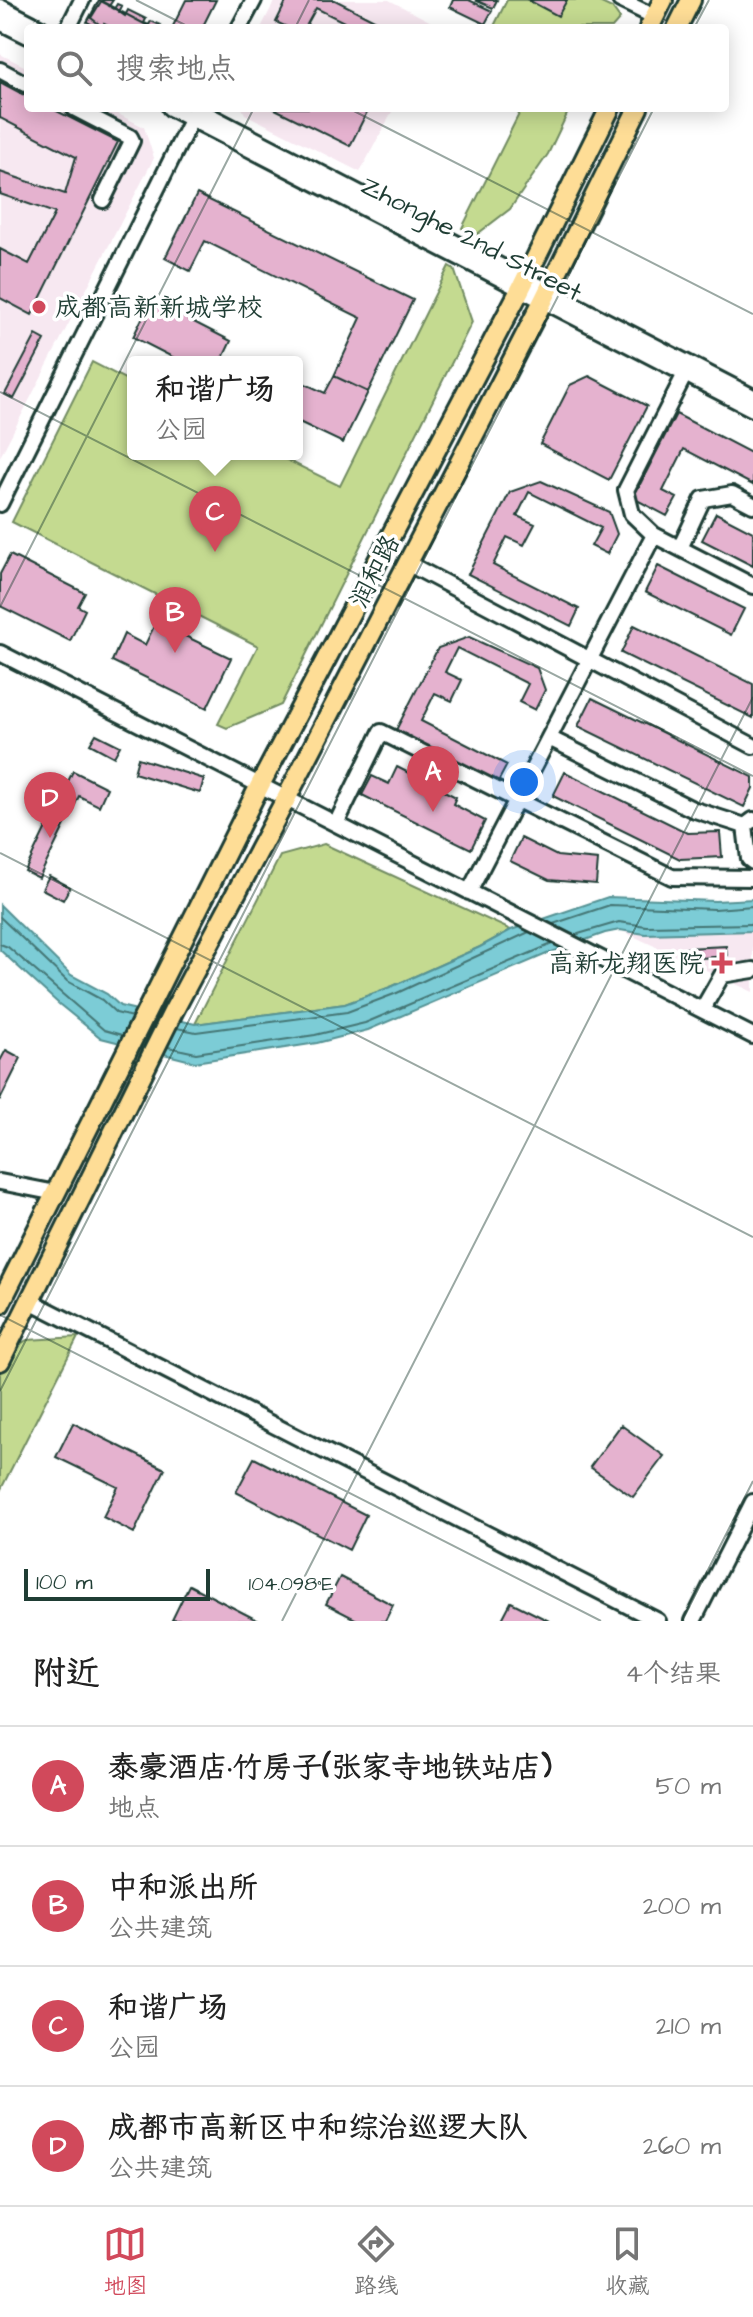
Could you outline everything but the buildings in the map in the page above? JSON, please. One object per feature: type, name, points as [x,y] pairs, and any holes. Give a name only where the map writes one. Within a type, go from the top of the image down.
[{"type":"main road","points":[[679,24],[691,0]]},
{"type":"main road","name":"润和路","points":[[3,1293],[260,785],[522,284],[608,112]]},
{"type":"main road","name":"润和路","points":[[0,1361],[151,1055],[545,296],[636,112]]},
{"type":"street","points":[[70,24],[82,0]]},
{"type":"street","points":[[241,24],[254,0]]},
{"type":"street","points":[[620,0],[656,15]]},
{"type":"street","points":[[0,7],[33,24]]},
{"type":"street","points":[[0,22],[24,34]]},
{"type":"street","points":[[0,70],[24,83]]},
{"type":"street","points":[[82,112],[130,137],[132,141],[103,200]]},
{"type":"street","points":[[0,504],[195,112]]},
{"type":"street","name":"Zhonghe 2nd Street","points":[[197,112],[753,409]]},
{"type":"street","name":"Zhonghe 2nd Street","points":[[545,296],[753,397]]},
{"type":"street","points":[[685,374],[626,490],[632,514],[654,535],[753,586]]},
{"type":"street","points":[[680,548],[703,499],[732,494],[753,505]]},
{"type":"street","points":[[469,892],[654,535]]},
{"type":"street","points":[[407,563],[753,746]]},
{"type":"street","points":[[0,653],[753,1036]]},
{"type":"street","points":[[336,824],[381,732],[672,877],[753,878]]},
{"type":"street","points":[[549,738],[692,809],[749,823],[749,859],[753,862]]},
{"type":"street","points":[[702,1010],[722,975],[753,970]]},
{"type":"street","points":[[0,1182],[56,1193]]},
{"type":"street","points":[[30,1301],[658,1621]]},
{"type":"street","points":[[693,1621],[753,1502]]},
{"type":"shaded area","points":[[275,0],[389,0],[435,24],[263,24]]},
{"type":"shaded area","name":"成都高新新城学校","points":[[0,54],[24,66],[24,112],[114,112],[144,127],[154,158],[0,457]]},
{"type":"shaded area","points":[[244,112],[392,112],[360,172]]},
{"type":"shaded area","name":"高新龙翔医院","points":[[620,930],[645,934],[753,931],[753,992]]},
{"type":"green space","points":[[507,0],[595,0],[612,8],[620,19],[616,24],[495,24]]},
{"type":"green space","points":[[520,112],[568,112],[548,154],[510,209],[476,235],[462,228]]},
{"type":"green space","points":[[449,266],[454,269],[472,322],[281,705],[227,728],[218,724],[258,646],[12,522],[92,362],[127,380],[127,460],[287,460],[340,486]]},
{"type":"green space","points":[[324,844],[511,930],[393,986],[345,1004],[195,1024],[280,856]]},
{"type":"green space","points":[[78,1337],[0,1491],[0,1374],[9,1356],[27,1340]]},
{"type":"water","points":[[608,897],[715,901],[753,899],[753,931],[645,934],[620,930],[605,933],[549,953],[368,1030],[317,1043],[195,1062],[101,1038],[0,950],[0,905],[71,975],[107,994],[120,1006],[195,1024],[345,1004],[393,986],[511,930]]},
{"type":"place","name":"成都高新新城学校","points":[[39,307]]},
{"type":"place","name":"和谐广场","points":[[215,552]]},
{"type":"place","name":"中和派出所","points":[[175,653]]},
{"type":"place","name":"泰豪酒店·竹房子(张家寺地铁站店)","points":[[433,812]]},
{"type":"place","name":"成都市高新区中和综治巡逻大队","points":[[50,838]]},
{"type":"place","name":"高新龙翔医院","points":[[722,963]]}]
